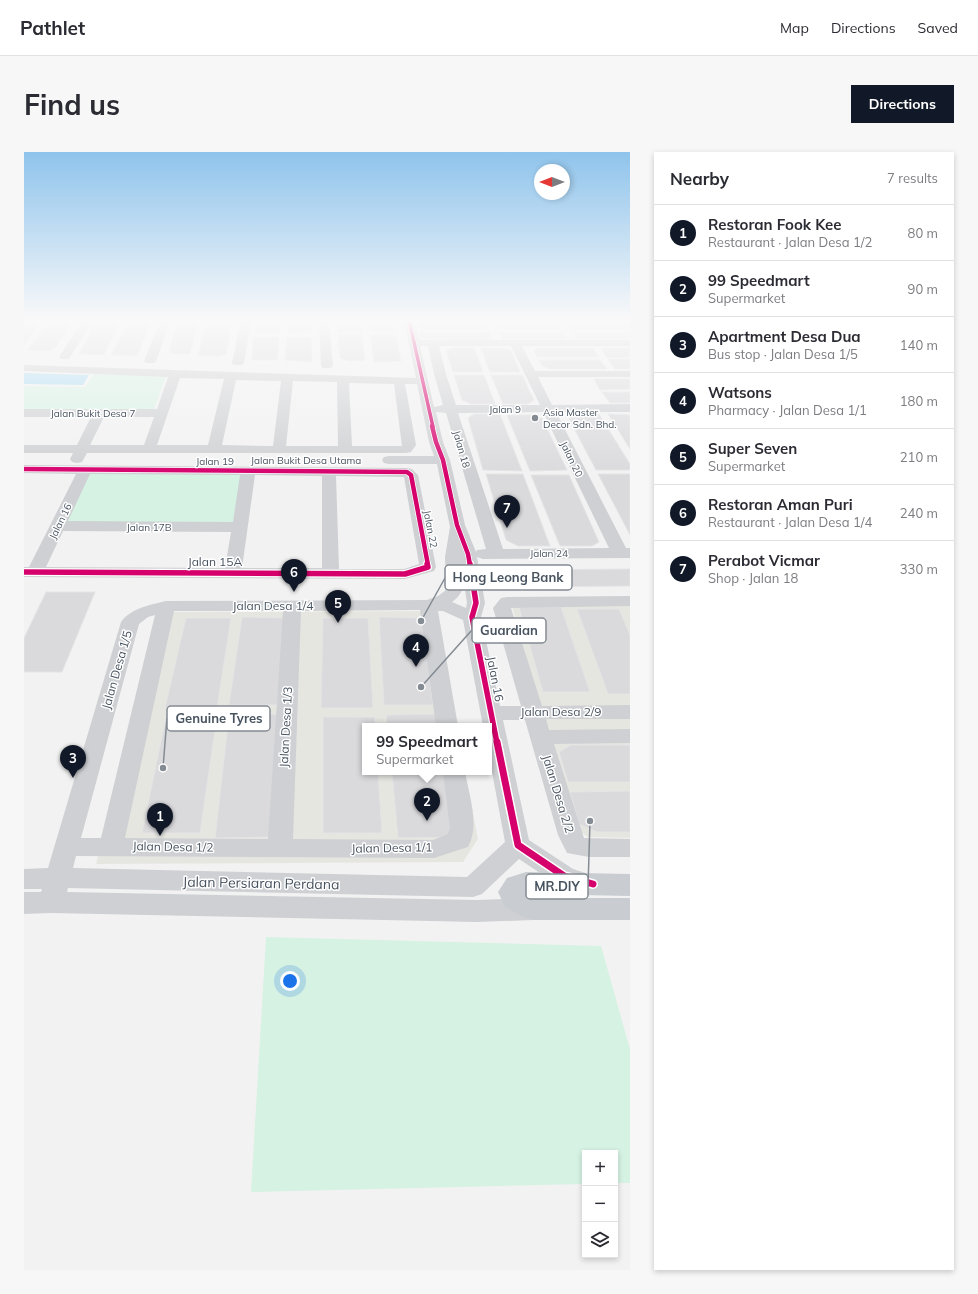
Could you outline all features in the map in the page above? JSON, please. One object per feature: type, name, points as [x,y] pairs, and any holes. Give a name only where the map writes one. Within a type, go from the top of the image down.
[{"type":"main road","name":"Jalan Persiaran Perdana","points":[[630,885],[526,883],[518,886],[512,892],[515,899],[533,909],[630,909]]},
{"type":"street","points":[[114,372],[343,380],[423,381]]},
{"type":"street","name":"Jalan 16","points":[[421,372],[436,442],[443,460],[457,525],[468,554],[476,603],[472,617],[518,845]]},
{"type":"street","name":"Jalan 18","points":[[440,372],[496,554]]},
{"type":"street","points":[[530,374],[630,374]]},
{"type":"street","name":"Jalan 20","points":[[530,374],[625,553]]},
{"type":"street","points":[[149,450],[175,375]]},
{"type":"street","points":[[214,450],[231,376]]},
{"type":"street","points":[[279,450],[287,378]]},
{"type":"street","points":[[343,380],[345,450]]},
{"type":"street","name":"Jalan Bukit Desa Utama","points":[[24,449],[81,460],[149,450],[392,451],[406,449],[409,446],[399,381]]},
{"type":"street","name":"Jalan 9","points":[[429,409],[630,408]]},
{"type":"street","name":"Jalan Bukit Desa 7","points":[[24,413],[162,413]]},
{"type":"street","name":"Jalan 16","points":[[29,572],[57,526],[99,413]]},
{"type":"street","name":"Jalan Bukit Desa Utama","points":[[24,460],[443,460]]},
{"type":"street","name":"Jalan 19","points":[[24,469],[81,460],[248,471],[407,472]]},
{"type":"street","points":[[233,573],[248,471]]},
{"type":"street","points":[[329,471],[331,574]]},
{"type":"street","name":"Jalan 22","points":[[405,574],[428,567],[411,475],[407,472]]},
{"type":"street","name":"Jalan 16","points":[[428,605],[444,600],[453,593],[455,585],[453,557],[457,525]]},
{"type":"street","name":"Jalan 17B","points":[[57,526],[240,527]]},
{"type":"street","name":"Jalan 24","points":[[468,554],[625,553]]},
{"type":"street","name":"Jalan 15A","points":[[29,572],[405,574]]},
{"type":"street","name":"Jalan Desa 2/2","points":[[629,603],[507,602],[502,608],[570,835],[576,846],[589,848],[630,848]]},
{"type":"street","points":[[447,723],[428,605],[446,606],[472,617]]},
{"type":"street","name":"Jalan Desa 1/4","points":[[166,606],[428,605]]},
{"type":"street","points":[[111,846],[166,606]]},
{"type":"street","name":"Jalan Desa 1/5","points":[[51,902],[130,622],[142,613],[166,606]]},
{"type":"street","name":"Jalan Desa 1/3","points":[[280,848],[292,606]]},
{"type":"street","name":"Jalan Desa 2/9","points":[[491,713],[630,712]]},
{"type":"street","points":[[541,737],[630,736]]},
{"type":"street","name":"Jalan Desa 1/1","points":[[280,848],[434,849],[459,840],[462,828],[454,775]]},
{"type":"street","points":[[475,899],[518,845],[564,876],[593,884]]},
{"type":"street","name":"Jalan Desa 1/2","points":[[67,847],[111,846],[280,848]]},
{"type":"street","name":"Jalan Persiaran Perdana","points":[[24,879],[58,878],[475,899],[533,909]]},
{"type":"street","name":"Jalan Persiaran Perdana","points":[[24,903],[475,899]]},
{"type":"shaded area","points":[[511,603],[630,603],[630,838],[588,837],[574,828]]},
{"type":"shaded area","points":[[436,611],[456,723],[362,723],[362,775],[466,775],[478,839],[463,862],[96,864],[158,612]]},
{"type":"green space","points":[[94,374],[166,376],[154,410],[24,410],[24,386],[85,387]]},
{"type":"green space","points":[[85,470],[248,471],[240,527],[57,526]]},
{"type":"green space","points":[[266,937],[601,946],[630,1049],[630,1183],[618,1183],[618,1150],[582,1150],[582,1184],[251,1192]]},
{"type":"water","points":[[24,373],[89,375],[83,385],[24,384]]},
{"type":"building","points":[[454,375],[484,375],[495,404],[471,404],[462,400]]},
{"type":"building","points":[[491,375],[522,375],[534,400],[528,404],[503,404]]},
{"type":"building","points":[[594,379],[630,379],[630,389],[600,390]]},
{"type":"building","points":[[602,392],[630,392],[630,403],[610,403]]},
{"type":"building","points":[[474,414],[500,414],[522,471],[483,470],[468,418]]},
{"type":"building","points":[[576,414],[599,414],[630,464],[630,470],[596,470],[569,419]]},
{"type":"building","points":[[608,414],[630,415],[630,449]]},
{"type":"building","points":[[507,415],[531,415],[542,418],[567,470],[530,471]]},
{"type":"building","points":[[486,474],[523,474],[550,546],[518,546],[506,540]]},
{"type":"building","points":[[598,474],[630,474],[630,535]]},
{"type":"building","points":[[531,475],[569,475],[599,542],[592,546],[560,546]]},
{"type":"building","points":[[630,569],[630,586],[511,587],[506,570]]},
{"type":"building","points":[[46,592],[95,592],[62,672],[24,672],[24,638]]},
{"type":"building","points":[[519,607],[561,607],[590,692],[543,692]]},
{"type":"building","points":[[577,609],[619,609],[630,635],[630,694],[608,694]]},
{"type":"building","points":[[242,617],[285,618],[277,705],[229,705]]},
{"type":"building","points":[[379,617],[422,618],[433,705],[384,705]]},
{"type":"building","points":[[186,618],[231,618],[217,708],[165,708]]},
{"type":"building","points":[[323,618],[368,618],[373,708],[321,708]]},
{"type":"building","points":[[279,714],[273,837],[215,838],[229,715]]},
{"type":"building","points":[[436,714],[438,723],[387,723],[386,715]]},
{"type":"building","points":[[166,717],[217,717],[200,833],[142,833]]},
{"type":"building","points":[[323,717],[375,717],[375,723],[362,723],[362,775],[378,775],[382,833],[323,833]]},
{"type":"building","points":[[571,745],[630,745],[630,782],[568,782],[559,752]]},
{"type":"building","points":[[392,775],[445,775],[455,837],[398,838]]},
{"type":"building","points":[[630,791],[630,832],[597,832],[579,824],[570,792]]},
{"type":"cycle path","points":[[421,372],[436,442],[443,460],[457,525],[468,554],[476,603],[472,617],[518,845],[564,876],[593,884]]},
{"type":"cycle path","points":[[24,469],[407,472],[411,475],[428,567],[405,574],[24,572]]},
{"type":"place","name":"Asia Master Decor Sdn. Bhd.","points":[[535,418]]},
{"type":"place","name":"Perabot Vicmar","points":[[507,528]]},
{"type":"place","name":"Restoran Aman Puri","points":[[294,592]]},
{"type":"place","name":"Hong Leong Bank","points":[[421,621]]},
{"type":"place","name":"Super Seven","points":[[338,623]]},
{"type":"place","name":"Watsons","points":[[416,667]]},
{"type":"place","name":"Guardian","points":[[421,687]]},
{"type":"place","name":"Genuine Tyres","points":[[163,768]]},
{"type":"place","name":"Apartment Desa Dua","points":[[73,778]]},
{"type":"place","name":"99 Speedmart","points":[[427,821]]},
{"type":"place","name":"MR.DIY","points":[[590,821]]},
{"type":"place","name":"Restoran Fook Kee","points":[[160,836]]}]
